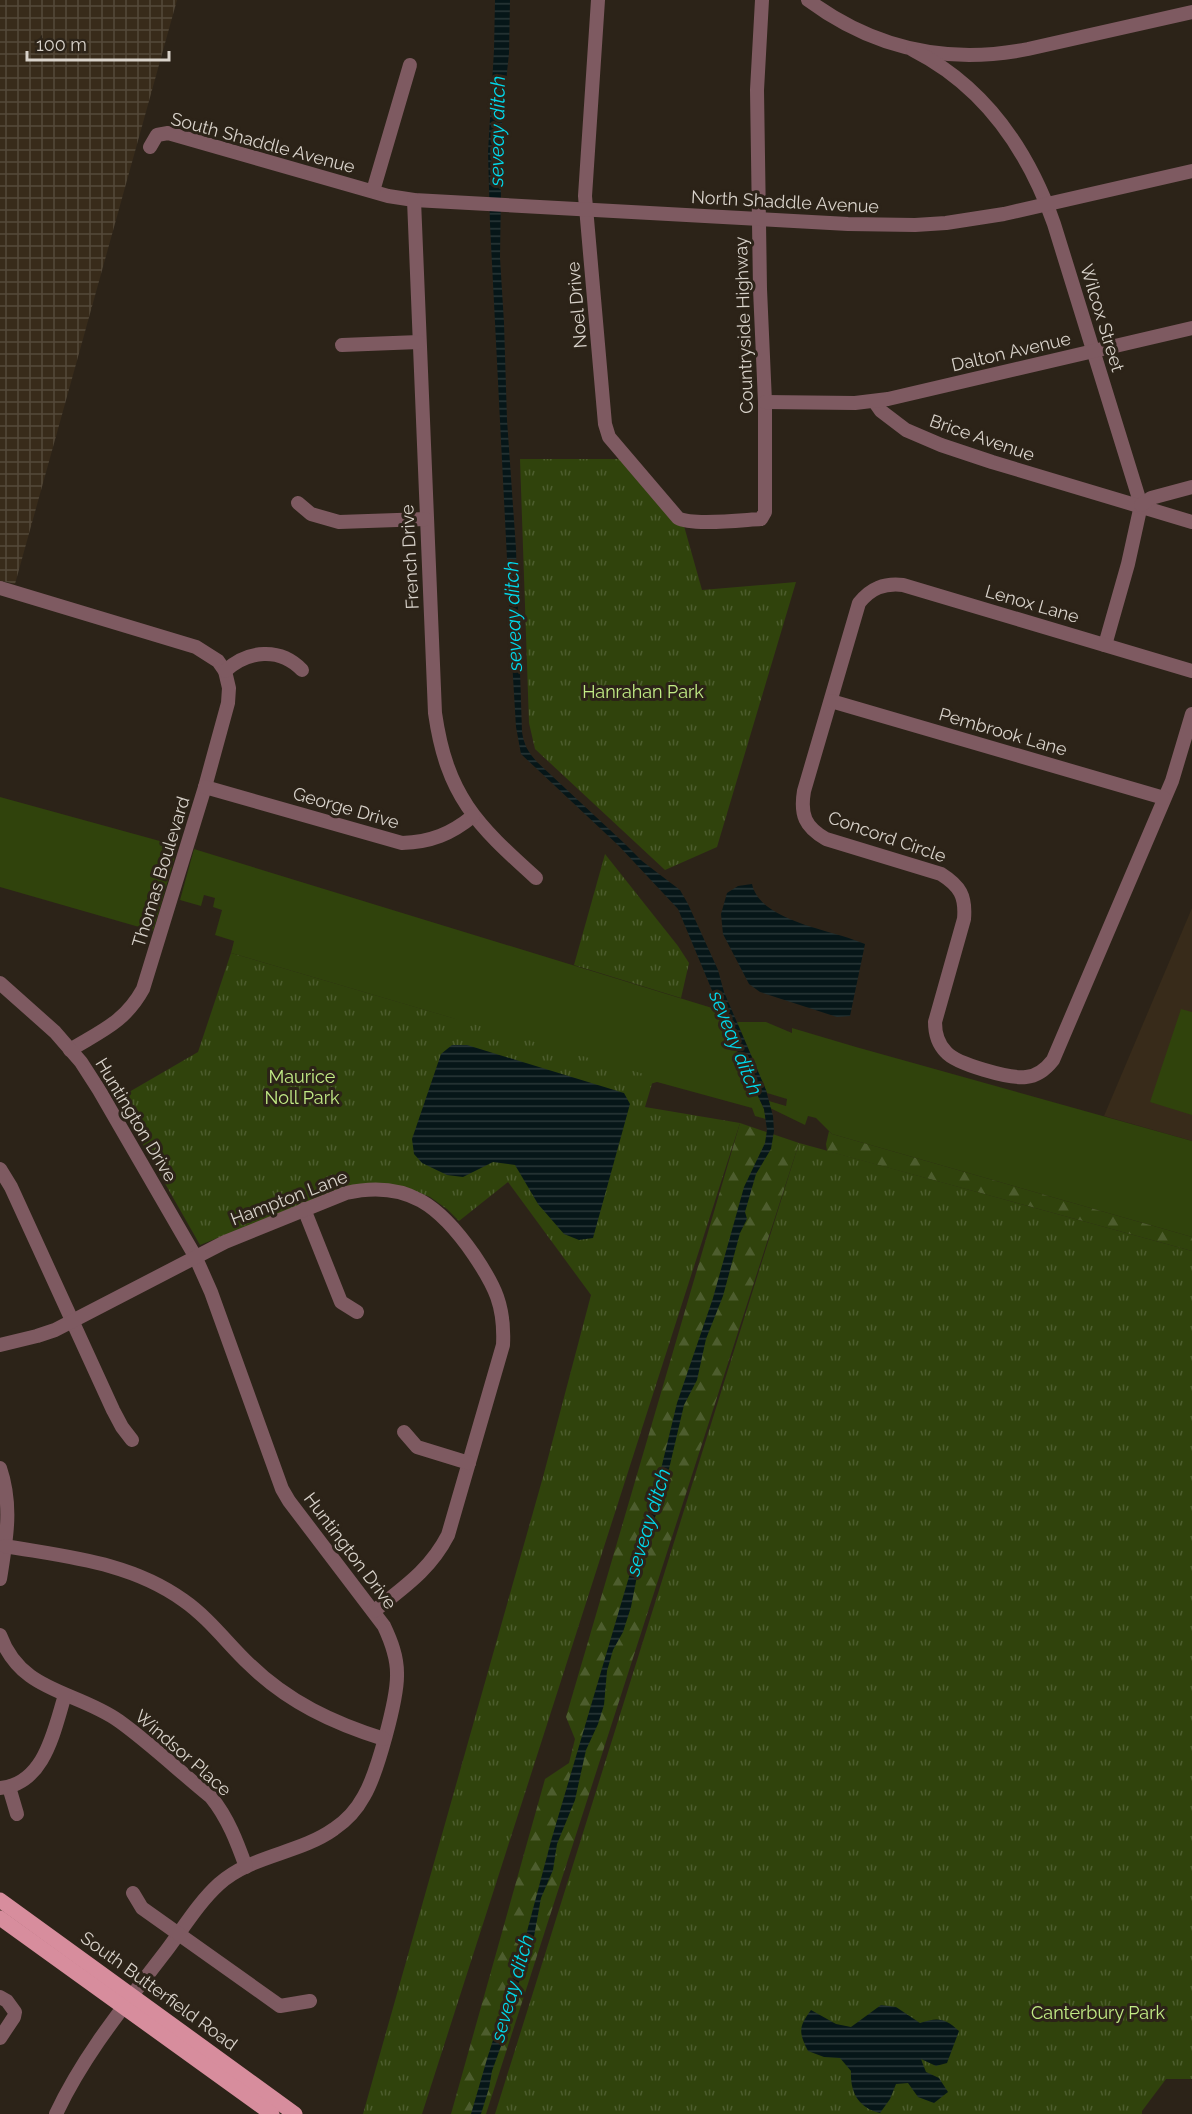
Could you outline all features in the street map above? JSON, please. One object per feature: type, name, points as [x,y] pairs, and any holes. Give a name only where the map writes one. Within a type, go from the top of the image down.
[{"type":"main road","name":"South Butterfield Road","points":[[0,1900],[272,2114]]},
{"type":"main road","name":"South Butterfield Road","points":[[0,1918],[295,2114]]},
{"type":"street","name":"Noel Drive","points":[[598,0],[585,196],[605,424],[609,437],[680,520],[698,522],[740,520]]},
{"type":"street","name":"Countryside Highway","points":[[740,520],[761,519],[765,512],[765,402],[760,310],[757,90],[762,0]]},
{"type":"street","points":[[808,0],[849,26],[885,41],[913,50],[962,55],[1007,53],[1192,12]]},
{"type":"street","name":"Wilcox Street","points":[[913,50],[948,71],[983,101],[1004,125],[1020,150],[1047,204],[1141,505]]},
{"type":"street","points":[[373,191],[410,65]]},
{"type":"street","name":"South Shaddle Avenue","points":[[150,147],[157,135],[168,133],[373,191]]},
{"type":"street","name":"North Shaddle Avenue","points":[[373,191],[414,200],[759,220],[915,225],[946,223],[1004,214],[1192,171]]},
{"type":"street","name":"French Drive","points":[[414,200],[426,519],[435,713],[439,739],[444,761],[452,780],[473,816],[495,842],[536,878]]},
{"type":"street","name":"Dalton Avenue","points":[[874,401],[1192,328]]},
{"type":"street","points":[[342,345],[419,342]]},
{"type":"street","points":[[765,402],[874,401]]},
{"type":"street","name":"Brice Avenue","points":[[874,401],[881,411],[906,430],[941,445],[1192,522]]},
{"type":"street","points":[[1105,645],[1128,564],[1141,505],[1151,498],[1192,486]]},
{"type":"street","points":[[298,503],[310,514],[339,522],[426,519]]},
{"type":"street","name":"Lenox Lane","points":[[864,598],[875,588],[883,585],[903,585],[1192,671]]},
{"type":"street","points":[[0,588],[196,646],[218,661],[225,671],[247,657],[261,653],[289,658],[302,670]]},
{"type":"street","name":"Concord Circle","points":[[864,598],[855,611],[804,791],[803,815],[816,833],[826,839],[941,874],[958,887],[964,902],[964,919],[938,1007],[935,1029],[937,1038],[947,1054],[960,1061],[1015,1077],[1026,1077],[1043,1071],[1053,1060],[1172,781],[1192,714]]},
{"type":"street","name":"Thomas Boulevard","points":[[70,1050],[119,1020],[130,1010],[143,989],[205,787],[228,703],[229,688],[225,671]]},
{"type":"street","name":"Pembrook Lane","points":[[831,701],[1164,798]]},
{"type":"street","name":"George Drive","points":[[205,787],[402,843],[422,842],[446,835],[473,816]]},
{"type":"street","name":"Huntington Drive","points":[[0,983],[56,1032],[99,1090],[195,1256],[211,1292],[282,1489],[384,1626],[392,1644],[398,1672],[394,1702],[384,1739],[369,1786],[357,1807],[344,1821],[321,1837],[246,1867],[208,1894],[69,2086],[56,2114]]},
{"type":"street","points":[[0,1169],[11,1187],[113,1410],[132,1440]]},
{"type":"street","name":"Hampton Lane","points":[[0,1345],[37,1336],[73,1321],[195,1256],[304,1209],[356,1191],[389,1190],[414,1197],[428,1204],[447,1219],[496,1291],[502,1309],[503,1345],[448,1536],[438,1554],[417,1578],[374,1611]]},
{"type":"street","points":[[304,1209],[341,1302],[357,1312]]},
{"type":"street","points":[[404,1432],[417,1447],[469,1463]]},
{"type":"street","points":[[0,1468],[8,1502],[9,1520],[0,1579]]},
{"type":"street","points":[[5,1546],[100,1562],[120,1568],[160,1586],[183,1600],[205,1618],[249,1664],[286,1696],[323,1717],[384,1739]]},
{"type":"street","name":"Windsor Place","points":[[0,1635],[11,1657],[39,1684],[84,1702],[120,1722],[211,1797],[223,1812],[234,1833],[246,1867]]},
{"type":"street","points":[[17,1814],[5,1788],[26,1778],[41,1762],[65,1695]]},
{"type":"street","points":[[132,1893],[142,1908],[280,2006],[310,2001]]},
{"type":"street","points":[[0,1997],[7,2001],[15,2012],[0,2038]]},
{"type":"shaded area","points":[[0,0],[177,0],[15,584],[3,581],[0,590]]},
{"type":"shaded area","points":[[1192,908],[1192,1141],[1104,1116]]},
{"type":"green space","name":"Hanrahan Park","points":[[520,459],[619,459],[684,526],[702,590],[796,582],[717,847],[665,870],[535,749],[529,723]]},
{"type":"green space","points":[[0,797],[178,846],[153,931],[0,887]]},
{"type":"green space","points":[[194,849],[722,1011],[764,1109],[766,1119],[755,1116],[752,1108],[657,1082],[633,1089],[452,1018],[231,953],[234,941],[215,935],[222,910],[213,907],[215,898],[204,895],[201,906],[180,900]]},
{"type":"green space","points":[[605,854],[689,963],[681,998],[574,965]]},
{"type":"green space","name":"Maurice Noll Park","points":[[231,953],[654,1077],[645,1107],[740,1123],[422,2114],[363,2114],[543,1477],[591,1295],[508,1182],[459,1221],[430,1197],[408,1188],[339,1190],[200,1245],[117,1099],[198,1052]]},
{"type":"green space","points":[[1181,1009],[1192,1012],[1192,1115],[1150,1102]]},
{"type":"green space","points":[[737,1022],[766,1022],[792,1033],[792,1028],[1192,1141],[1192,1237],[832,1134],[816,1118],[808,1116],[805,1125],[770,1108],[769,1101],[786,1106],[787,1099],[767,1093]]},
{"type":"green space","points":[[740,1123],[799,1143],[486,2114],[451,2114],[545,1779],[569,1763],[575,1739],[566,1717]]},
{"type":"green space","points":[[829,1131],[832,1134],[1192,1237],[1192,1251],[827,1151]]},
{"type":"green space","name":"Canterbury Park","points":[[799,1143],[1192,1251],[1192,2079],[1166,2079],[1142,2114],[495,2114]]},
{"type":"water","name":"seveay ditch","points":[[495,0],[510,0],[509,53],[502,120],[500,258],[507,420],[516,549],[523,737],[527,748],[537,762],[642,861],[680,890],[718,970],[724,992],[766,1090],[773,1116],[774,1131],[771,1149],[756,1174],[745,1212],[747,1219],[740,1233],[723,1296],[706,1339],[697,1380],[684,1405],[665,1486],[638,1571],[631,1607],[607,1671],[604,1705],[586,1750],[575,1800],[557,1844],[553,1870],[541,1898],[533,1942],[492,2071],[481,2114],[471,2114],[525,1939],[551,1841],[662,1465],[677,1403],[713,1298],[744,1187],[765,1143],[767,1130],[764,1109],[678,909],[619,846],[521,754],[516,727],[513,677],[490,224],[488,152]]},
{"type":"water","points":[[752,884],[758,897],[783,916],[865,944],[850,1016],[837,1017],[760,992],[749,984],[723,934],[721,914],[727,893],[738,886]]},
{"type":"water","points":[[452,1045],[467,1045],[624,1093],[630,1104],[593,1238],[579,1240],[564,1234],[538,1204],[515,1165],[493,1162],[463,1177],[447,1175],[422,1163],[414,1154],[412,1139],[441,1054]]},
{"type":"water","points":[[881,2005],[896,2007],[920,2023],[937,2019],[945,2021],[959,2031],[947,2063],[936,2066],[921,2059],[926,2072],[939,2078],[948,2092],[934,2103],[918,2097],[908,2083],[896,2084],[890,2099],[880,2113],[873,2111],[857,2098],[852,2086],[851,2071],[840,2058],[824,2057],[808,2051],[801,2030],[811,2010],[836,2024],[851,2027]]}]
